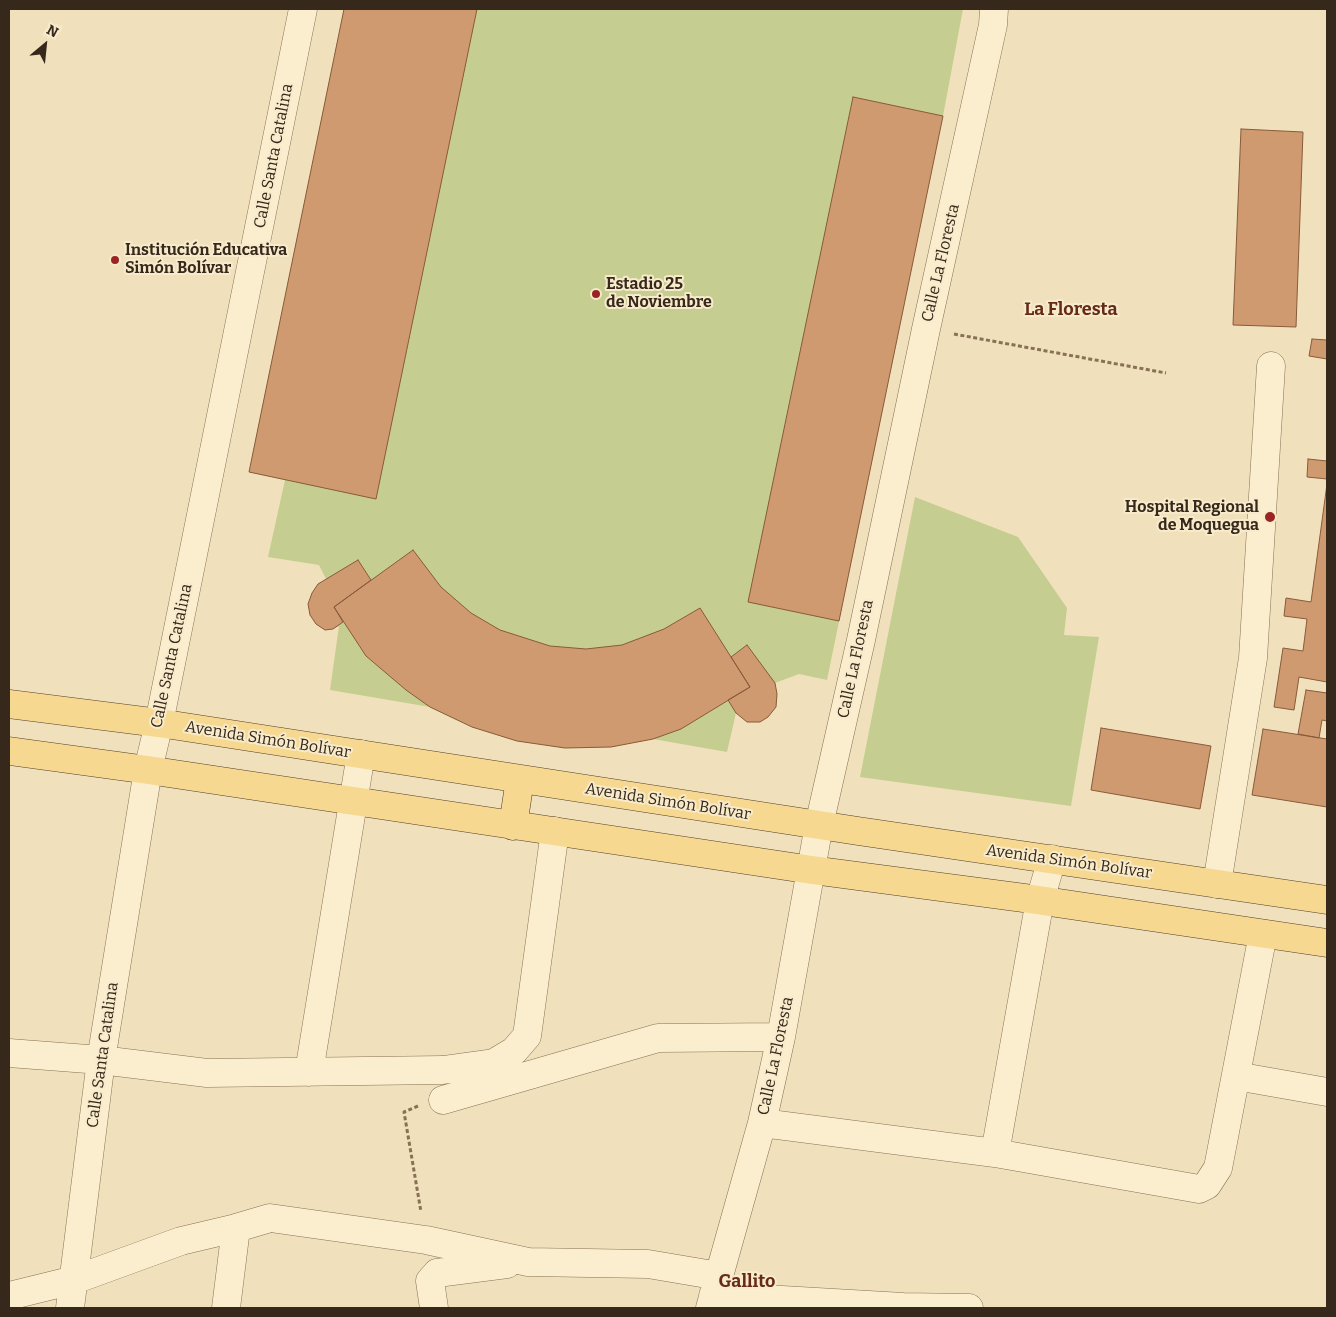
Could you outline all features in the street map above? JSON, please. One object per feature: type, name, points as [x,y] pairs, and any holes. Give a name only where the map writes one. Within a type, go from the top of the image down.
[{"type":"main road","name":"Avenida Simón Bolívar","points":[[9,704],[159,723],[819,825],[1327,900]]},
{"type":"main road","points":[[9,751],[148,770],[812,870],[1040,900],[1327,943]]},
{"type":"main road","points":[[513,826],[520,779]]},
{"type":"main road","points":[[1230,886],[1235,930]]},
{"type":"street","name":"Calle Santa Catalina","points":[[70,1308],[101,1060],[148,770],[303,9]]},
{"type":"street","name":"Calle La Floresta","points":[[714,1294],[762,1122],[781,1037],[819,825],[994,25],[994,9]]},
{"type":"street","points":[[1230,886],[1253,658],[1270,366]]},
{"type":"street","points":[[309,1072],[361,754]]},
{"type":"street","points":[[9,1053],[101,1060],[207,1073],[443,1070],[494,1063],[514,1051],[527,1036],[555,831]]},
{"type":"street","points":[[995,1153],[1040,900],[1052,859]]},
{"type":"street","points":[[762,1122],[995,1153],[1199,1189],[1207,1185],[1218,1168],[1263,934]]},
{"type":"street","points":[[431,1100],[658,1038],[781,1037]]},
{"type":"street","points":[[1236,1076],[1327,1092]]},
{"type":"street","points":[[9,1296],[74,1280],[181,1241],[270,1218],[426,1240],[528,1262]]},
{"type":"street","points":[[226,1308],[236,1228]]},
{"type":"street","points":[[434,1308],[430,1281],[437,1273],[528,1262],[648,1264],[714,1294],[903,1308],[969,1308]]},
{"type":"path","points":[[926,329],[1166,373]]},
{"type":"path","points":[[426,1240],[404,1112],[431,1100]]},
{"type":"green space","name":"Estadio 25 de Noviembre","points":[[344,9],[963,9],[943,116],[827,680],[799,674],[775,683],[777,694],[776,707],[768,717],[760,722],[747,722],[736,713],[727,752],[653,739],[611,747],[565,748],[517,741],[472,727],[430,707],[330,690],[339,626],[325,630],[316,624],[310,615],[308,604],[318,584],[326,579],[319,565],[268,557],[285,480],[249,472]]},
{"type":"green space","points":[[915,497],[1018,537],[1067,608],[1064,635],[1099,637],[1071,806],[860,777]]},
{"type":"building","points":[[344,9],[477,9],[376,499],[249,472]]},
{"type":"building","points":[[853,97],[943,116],[839,621],[748,602]]},
{"type":"building","points":[[1241,129],[1303,132],[1296,327],[1233,325]]},
{"type":"building","points":[[1312,339],[1327,340],[1327,359],[1309,356]]},
{"type":"building","points":[[1308,459],[1327,461],[1327,479],[1307,477]]},
{"type":"building","points":[[1327,484],[1327,682],[1299,677],[1294,710],[1274,707],[1283,648],[1303,651],[1307,619],[1284,616],[1286,598],[1311,602]]},
{"type":"building","points":[[413,550],[441,587],[471,613],[500,630],[550,646],[586,649],[622,645],[664,629],[700,608],[750,687],[681,729],[653,739],[611,747],[565,748],[517,741],[472,727],[430,707],[406,690],[366,656],[334,607]]},
{"type":"building","points":[[358,560],[371,580],[334,607],[343,622],[333,629],[325,630],[316,624],[310,615],[308,604],[312,593],[318,584]]},
{"type":"building","points":[[747,645],[775,683],[777,694],[776,707],[768,717],[760,722],[747,722],[736,713],[728,700],[750,687],[731,657]]},
{"type":"building","points":[[1306,690],[1327,693],[1327,721],[1322,720],[1319,738],[1298,734]]},
{"type":"building","points":[[1101,728],[1211,746],[1200,809],[1091,790]]},
{"type":"building","points":[[1263,729],[1327,739],[1327,807],[1252,795]]},
{"type":"place","name":"Institución Educativa Simón Bolívar","points":[[115,260]]},
{"type":"place","name":"Estadio 25 de Noviembre","points":[[596,294]]},
{"type":"place","name":"Hospital Regional de Moquegua","points":[[1270,517]]},
{"type":"district","name":"La Floresta","points":[[1071,310]]},
{"type":"district","name":"Gallito","points":[[747,1282]]}]
